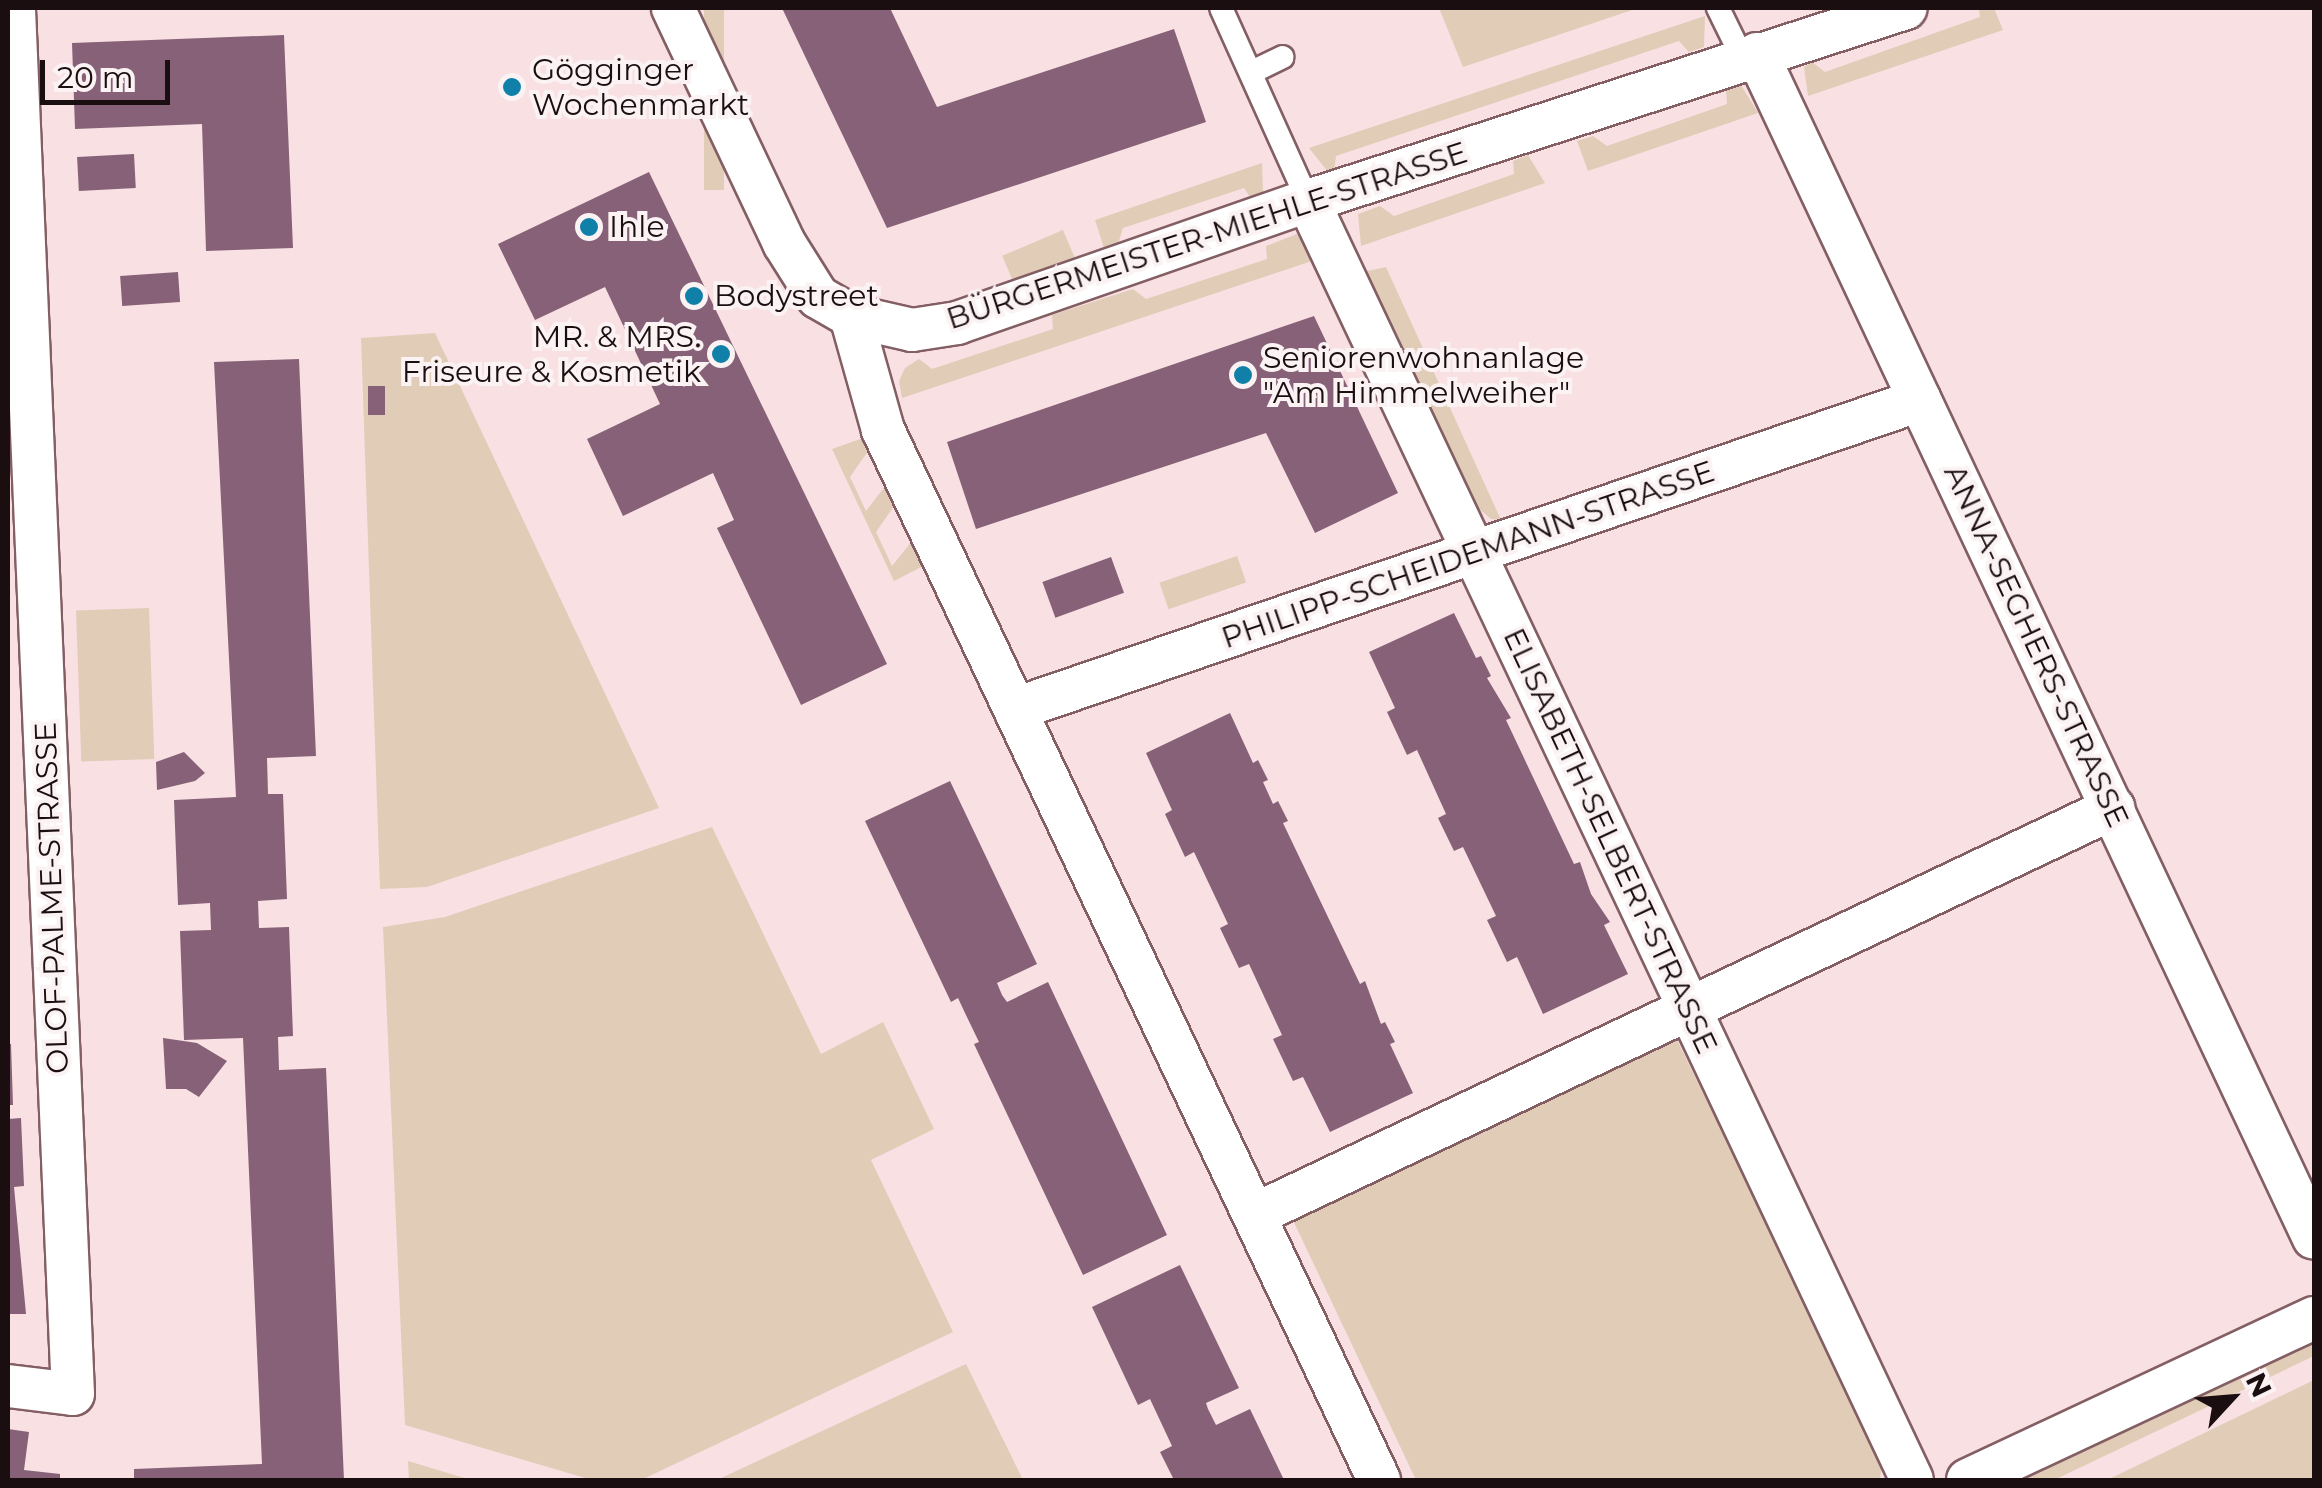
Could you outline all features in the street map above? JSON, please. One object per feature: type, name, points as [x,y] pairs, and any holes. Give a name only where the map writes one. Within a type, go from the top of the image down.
[{"type":"street","name":"OLOF-PALME-STRASSE","points":[[8,1386],[73,1394],[18,336],[14,8]]},
{"type":"street","name":"BÜRGERMEISTER-MIEHLE-STRASSE","points":[[673,8],[796,264],[818,297],[851,316],[912,330],[958,324],[1308,201],[1906,8]]},
{"type":"street","name":"ANNA-SEGHERS-STRASSE","points":[[1750,57],[1920,400],[2314,1238]]},
{"type":"street","name":"ELISABETH-SELBERT-STRASSE","points":[[1308,201],[1912,1480]]},
{"type":"street","points":[[851,316],[877,416],[1379,1480]]},
{"type":"street","name":"PHILIPP-SCHEIDEMANN-STRASSE","points":[[1015,709],[1920,400]]},
{"type":"street","points":[[1254,1214],[2113,808]]},
{"type":"street","points":[[1968,1480],[2314,1318]]},
{"type":"lane","points":[[1222,8],[1308,201]]},
{"type":"lane","points":[[1718,8],[1750,57]]},
{"type":"lane","points":[[1252,72],[1283,57]]},
{"type":"shaded area","points":[[704,8],[724,8],[724,190],[704,190]]},
{"type":"shaded area","points":[[1439,8],[1638,8],[1463,67]]},
{"type":"shaded area","points":[[1979,8],[1994,8],[2003,30],[1808,96],[1804,67],[1812,62],[1825,72],[1980,17]]},
{"type":"shaded area","points":[[1705,16],[1704,47],[1689,52],[1679,41],[1336,156],[1334,172],[1329,173],[1309,148]]},
{"type":"shaded area","points":[[1741,85],[1758,113],[1588,171],[1577,141],[1593,136],[1607,146],[1727,104],[1726,90]]},
{"type":"shaded area","points":[[1528,155],[1545,183],[1361,246],[1358,214],[1380,206],[1394,216],[1514,174],[1513,161]]},
{"type":"shaded area","points":[[1262,163],[1263,194],[1252,200],[1244,188],[1123,228],[1118,244],[1104,248],[1095,220]]},
{"type":"shaded area","points":[[1063,230],[1075,258],[1014,283],[1002,256]]},
{"type":"shaded area","points":[[1297,234],[1315,260],[902,398],[899,381],[905,368],[919,359],[932,369],[1053,329],[1052,315],[1133,289],[1146,299],[1267,259],[1266,246]]},
{"type":"shaded area","points":[[1386,267],[1501,520],[1491,519],[1472,503],[1363,272]]},
{"type":"shaded area","points":[[435,333],[659,808],[427,887],[380,889],[361,338]]},
{"type":"shaded area","points":[[869,436],[873,444],[850,477],[866,511],[890,480],[899,499],[876,532],[892,566],[916,536],[929,563],[894,581],[832,449]]},
{"type":"shaded area","points":[[1237,556],[1246,582],[1169,609],[1159,583]]},
{"type":"shaded area","points":[[149,608],[154,759],[81,761],[76,611]]},
{"type":"shaded area","points":[[712,827],[821,1054],[883,1022],[895,1047],[934,1129],[871,1160],[953,1332],[641,1480],[592,1480],[405,1425],[383,927],[445,917]]},
{"type":"shaded area","points":[[1674,1034],[1882,1459],[1880,1480],[1416,1480],[1291,1216]]},
{"type":"shaded area","points":[[2314,1340],[2314,1356],[2054,1480],[2022,1480]]},
{"type":"shaded area","points":[[966,1364],[1023,1480],[717,1480]]},
{"type":"shaded area","points":[[2314,1380],[2314,1480],[2107,1480]]},
{"type":"shaded area","points":[[408,1461],[471,1480],[409,1480]]},
{"type":"building","points":[[782,8],[890,8],[937,107],[1174,29],[1206,122],[887,228]]},
{"type":"building","points":[[284,35],[293,248],[206,251],[202,124],[75,129],[72,43]]},
{"type":"building","points":[[134,154],[136,188],[79,191],[77,157]]},
{"type":"building","points":[[649,172],[887,664],[801,705],[717,528],[734,520],[713,473],[623,516],[587,439],[660,404],[605,287],[535,320],[498,244]]},
{"type":"building","points":[[178,272],[180,302],[122,306],[120,276]]},
{"type":"building","name":"Seniorenwohnanlage \"Am Himmelweiher\"","points":[[1314,316],[1398,493],[1315,533],[1266,433],[976,529],[947,442]]},
{"type":"building","points":[[299,359],[316,756],[267,758],[268,794],[283,794],[287,899],[258,901],[259,928],[289,927],[293,1036],[278,1037],[279,1070],[326,1068],[344,1480],[134,1480],[134,1469],[262,1464],[243,1038],[184,1040],[180,931],[211,930],[210,903],[178,905],[174,800],[236,797],[214,362]]},
{"type":"building","points":[[368,386],[385,386],[385,415],[368,415]]},
{"type":"building","points":[[1111,557],[1124,593],[1055,618],[1042,582]]},
{"type":"building","points":[[1454,613],[1476,658],[1481,656],[1491,676],[1487,678],[1511,718],[1506,720],[1574,864],[1580,862],[1591,894],[1610,922],[1604,925],[1628,974],[1543,1014],[1517,957],[1507,962],[1487,920],[1496,916],[1463,847],[1454,851],[1438,818],[1446,814],[1417,750],[1407,755],[1387,712],[1395,708],[1369,652]]},
{"type":"building","points":[[1230,713],[1253,763],[1258,760],[1268,780],[1263,782],[1273,804],[1278,801],[1288,821],[1283,823],[1360,984],[1365,981],[1381,1024],[1385,1022],[1395,1042],[1390,1044],[1413,1093],[1330,1132],[1303,1077],[1293,1081],[1273,1039],[1282,1035],[1249,964],[1239,968],[1220,928],[1228,924],[1194,852],[1185,857],[1165,814],[1172,810],[1146,753]]},
{"type":"building","points":[[184,752],[205,773],[195,781],[157,790],[156,762]]},
{"type":"building","points":[[950,781],[1037,964],[997,983],[1002,995],[1007,1002],[1048,982],[1167,1235],[1083,1275],[974,1044],[979,1042],[958,998],[951,1002],[865,821]]},
{"type":"building","points":[[163,1038],[197,1043],[227,1061],[199,1097],[186,1089],[166,1089]]},
{"type":"building","points":[[11,1044],[13,1105],[8,1105]]},
{"type":"building","points":[[21,1118],[24,1186],[14,1187],[26,1314],[8,1314],[8,1119]]},
{"type":"building","points":[[1180,1265],[1239,1388],[1206,1403],[1208,1409],[1216,1425],[1250,1409],[1284,1480],[1174,1480],[1160,1452],[1172,1446],[1150,1399],[1138,1405],[1092,1307]]},
{"type":"building","points":[[8,1429],[29,1432],[24,1470],[60,1474],[60,1480],[8,1480]]},
{"type":"place","name":"Gögginger Wochenmarkt","points":[[512,87]]},
{"type":"place","name":"Ihle","points":[[589,227]]},
{"type":"place","name":"Bodystreet","points":[[694,296]]},
{"type":"place","name":"MR. & MRS. Friseure & Kosmetik","points":[[721,354]]},
{"type":"place","name":"Seniorenwohnanlage \"Am Himmelweiher\"","points":[[1243,375]]}]
